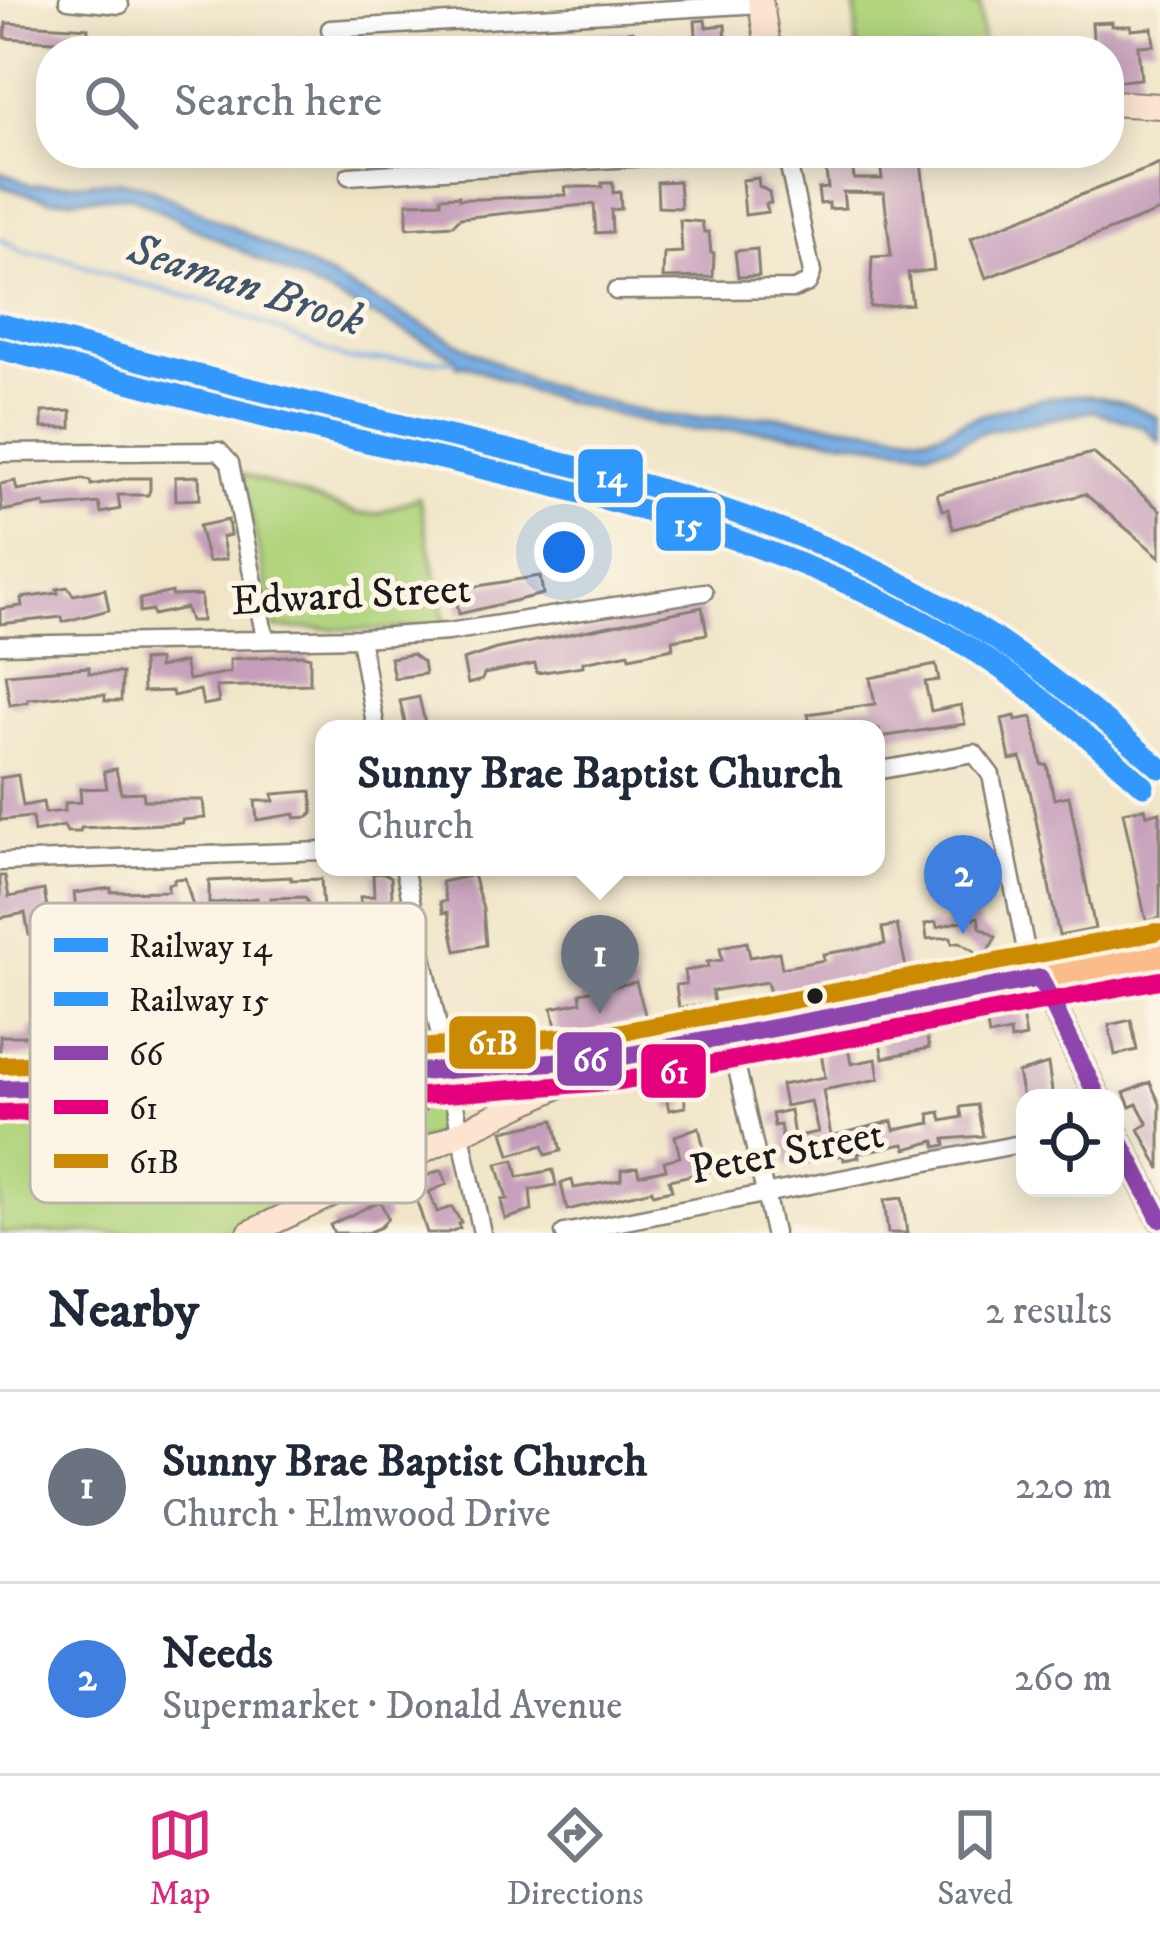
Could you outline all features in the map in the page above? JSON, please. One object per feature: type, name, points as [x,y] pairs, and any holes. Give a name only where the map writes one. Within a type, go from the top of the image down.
[{"type":"main road","points":[[761,2],[767,36]]},
{"type":"main road","points":[[1124,104],[1160,106]]},
{"type":"main road","points":[[426,1073],[619,1057],[1160,956]]},
{"type":"main road","points":[[1040,978],[1094,1089]]},
{"type":"main road","points":[[426,1150],[619,1057]]},
{"type":"main road","points":[[0,1089],[30,1088]]},
{"type":"main road","points":[[1124,1149],[1160,1219]]},
{"type":"main road","points":[[250,1233],[314,1203]]},
{"type":"street","points":[[68,0],[120,5]]},
{"type":"street","points":[[329,29],[761,2]]},
{"type":"street","points":[[349,176],[474,168]]},
{"type":"street","points":[[616,291],[794,289],[808,283],[812,273],[789,168]]},
{"type":"street","points":[[0,453],[219,452],[230,463],[265,638]]},
{"type":"street","name":"Edward Street","points":[[0,645],[448,632],[704,592]]},
{"type":"street","points":[[360,638],[374,720]]},
{"type":"street","points":[[885,769],[974,753],[991,775],[1027,955],[1040,978]]},
{"type":"street","points":[[0,862],[315,851]]},
{"type":"street","points":[[426,970],[482,1233]]},
{"type":"street","points":[[730,1037],[774,1233]]},
{"type":"street","name":"Peter Street","points":[[564,1233],[1016,1145]]},
{"type":"green space","points":[[855,0],[966,0],[980,5],[982,36],[856,36]]},
{"type":"green space","points":[[242,474],[359,514],[377,514],[419,497],[446,625],[380,630],[275,628]]},
{"type":"green space","points":[[426,1088],[442,1093],[448,1124],[426,1139]]},
{"type":"green space","points":[[30,1102],[30,1203],[292,1203],[229,1233],[0,1233],[0,1103]]},
{"type":"water","points":[[0,171],[31,185],[120,181],[145,186],[532,381],[652,414],[772,416],[928,435],[1029,402],[1090,396],[1157,417],[1160,443],[1144,427],[1093,411],[985,431],[952,446],[927,450],[643,422],[531,392],[468,365],[457,365],[456,357],[130,196],[51,200],[2,187]]},
{"type":"building","points":[[705,20],[706,27],[725,25],[726,36],[696,36],[695,21]]},
{"type":"building","points":[[1112,22],[1112,26],[1131,26],[1131,30],[1152,28],[1154,45],[1138,46],[1141,79],[1124,81],[1124,36],[1093,36],[1092,23]]},
{"type":"building","points":[[6,23],[88,28],[88,36],[5,38]]},
{"type":"building","points":[[633,31],[634,36],[588,36]]},
{"type":"building","points":[[1160,164],[1160,211],[986,278],[971,238]]},
{"type":"building","points":[[826,168],[853,168],[854,179],[882,179],[881,168],[922,168],[934,270],[908,273],[912,304],[870,307],[872,257],[891,256],[884,193],[843,192],[845,208],[829,209],[829,203],[820,204],[818,189],[828,188]]},
{"type":"building","points":[[758,178],[759,186],[769,192],[768,212],[745,215],[742,180]]},
{"type":"building","points":[[679,181],[681,208],[658,207],[657,182]]},
{"type":"building","points":[[602,183],[613,183],[613,193],[620,192],[621,209],[611,210],[612,232],[596,233],[594,204],[407,228],[407,203],[459,196],[566,195],[565,187],[602,187]]},
{"type":"building","points":[[680,220],[702,222],[704,232],[709,232],[713,277],[663,278],[664,253],[682,252]]},
{"type":"building","points":[[757,249],[759,276],[738,277],[735,251]]},
{"type":"building","points":[[71,411],[71,428],[42,428],[42,412]]},
{"type":"building","points":[[1093,453],[1160,510],[1160,557],[1085,494],[953,529],[948,509],[942,510],[937,494]]},
{"type":"building","points":[[199,476],[200,499],[176,500],[175,477]]},
{"type":"building","points":[[150,478],[150,490],[148,495],[118,495],[120,509],[101,513],[99,503],[45,508],[44,503],[2,511],[0,484],[15,481],[17,490],[83,479],[91,485]]},
{"type":"building","points":[[228,520],[230,535],[222,537],[226,559],[208,562],[199,526]]},
{"type":"building","points":[[540,576],[543,594],[459,614],[454,590]]},
{"type":"building","points":[[68,587],[73,595],[105,589],[109,610],[63,622],[62,617],[0,624],[0,609],[22,606],[21,598]]},
{"type":"building","points":[[172,592],[172,596],[201,595],[202,621],[190,621],[186,608],[153,615],[152,610],[140,612],[140,599]]},
{"type":"building","points":[[702,607],[707,634],[672,640],[673,648],[537,673],[535,664],[484,674],[482,680],[468,684],[463,660],[496,649]]},
{"type":"building","points":[[412,654],[423,662],[425,674],[394,678],[390,658]]},
{"type":"building","points":[[310,657],[310,684],[216,687],[219,702],[203,705],[200,690],[173,696],[172,691],[143,692],[142,661],[158,660],[158,668],[184,662],[188,680],[230,672],[230,659]]},
{"type":"building","points":[[936,665],[939,680],[925,682],[931,711],[961,705],[965,724],[885,736],[885,720],[809,720],[808,714],[875,704],[870,678]]},
{"type":"building","points":[[89,667],[89,673],[122,673],[121,701],[105,701],[105,695],[71,695],[10,705],[5,674]]},
{"type":"building","points":[[419,697],[424,720],[404,720],[400,701]]},
{"type":"building","points":[[1015,716],[1016,720],[1032,717],[1054,799],[1069,796],[1095,929],[1059,936],[1030,790],[1021,758],[1010,760],[1002,719]]},
{"type":"building","points":[[116,769],[121,793],[143,792],[144,800],[203,800],[205,818],[81,828],[80,832],[67,832],[64,826],[34,832],[32,817],[0,820],[0,778],[18,775],[23,806],[43,802],[45,813],[65,811],[65,803],[81,802],[80,789],[107,788],[104,771]]},
{"type":"building","points":[[311,791],[313,813],[308,817],[295,818],[295,814],[257,820],[255,801],[274,801],[273,794]]},
{"type":"building","points":[[1145,808],[1147,815],[1160,812],[1160,918],[1146,921],[1123,812]]},
{"type":"building","points":[[0,876],[5,876],[9,897],[44,890],[46,903],[30,903],[30,935],[25,913],[0,918]]},
{"type":"building","points":[[373,876],[391,877],[390,902],[361,903],[360,897],[374,896]]},
{"type":"building","points":[[473,876],[486,945],[456,951],[448,912],[443,913],[440,902],[446,901],[442,882]]},
{"type":"building","points":[[185,878],[192,903],[75,903],[74,893],[111,888],[111,892],[168,891],[174,879]]},
{"type":"building","points":[[321,879],[323,903],[308,903],[305,897],[271,898],[271,903],[258,903],[257,898],[209,903],[209,881]]},
{"type":"building","points":[[978,917],[980,927],[996,937],[984,957],[960,942],[952,943],[951,937],[927,939],[925,924],[936,922],[937,927]]},
{"type":"building","points":[[897,925],[907,972],[771,997],[767,982],[712,991],[714,1003],[679,1008],[676,985],[686,984],[684,971],[722,960],[720,947],[747,942],[750,957],[779,952],[782,968],[824,960],[823,954],[885,944],[882,928]]},
{"type":"building","points":[[636,982],[647,1021],[608,1026],[559,1041],[552,1008],[581,1002],[580,993]]},
{"type":"building","points":[[1021,1009],[1026,1037],[1011,1040],[1010,1032],[989,1036],[986,1018]]},
{"type":"building","points":[[1131,1020],[1137,1050],[1115,1055],[1109,1025]]},
{"type":"building","points":[[30,1028],[30,1056],[0,1059],[0,1036],[29,1036]]},
{"type":"building","points":[[925,1030],[929,1048],[883,1058],[879,1038]]},
{"type":"building","points":[[848,1048],[851,1064],[876,1059],[879,1079],[823,1090],[831,1136],[892,1121],[894,1130],[931,1123],[929,1114],[940,1112],[942,1121],[962,1117],[960,1107],[977,1105],[983,1136],[945,1139],[946,1145],[936,1147],[935,1141],[906,1149],[904,1144],[844,1160],[843,1155],[787,1166],[780,1125],[774,1126],[772,1114],[790,1110],[794,1137],[818,1132],[811,1101],[785,1106],[781,1085],[825,1077],[821,1053]]},
{"type":"building","points":[[1048,1064],[1052,1089],[1021,1089],[1018,1073]]},
{"type":"building","points":[[684,1073],[685,1107],[669,1110],[665,1092],[655,1094],[652,1079]]},
{"type":"building","points":[[1150,1082],[1160,1104],[1160,1169],[1139,1129],[1148,1124],[1137,1104],[1130,1107],[1124,1093]]},
{"type":"building","points":[[554,1120],[561,1151],[546,1155],[543,1145],[510,1155],[503,1131]]},
{"type":"building","points":[[699,1127],[709,1171],[669,1180],[672,1190],[653,1194],[652,1190],[567,1210],[561,1183],[572,1180],[574,1188],[621,1180],[621,1170],[637,1167],[639,1175],[666,1169],[664,1161],[680,1157],[675,1136]]},
{"type":"building","points":[[514,1160],[518,1177],[553,1170],[556,1185],[530,1190],[532,1211],[505,1219],[501,1200],[507,1199],[497,1164]]},
{"type":"building","points":[[442,1171],[447,1184],[429,1192],[437,1212],[452,1207],[460,1228],[427,1233],[417,1203],[426,1203],[426,1176]]},
{"type":"building","points":[[902,1198],[907,1233],[888,1233],[884,1200]]},
{"type":"building","points":[[376,1203],[381,1203],[388,1218],[367,1233],[334,1233],[330,1225]]},
{"type":"waterway","name":"Seaman Brook","points":[[0,239],[24,252],[57,256],[219,305],[349,360],[458,360]]},
{"type":"rail line","name":"14","points":[[0,324],[573,466],[764,523],[885,575],[961,617],[1095,712],[1160,768]]},
{"type":"rail line","name":"15","points":[[0,349],[590,495],[745,543],[894,606],[965,645],[1035,694],[1144,786]]},
{"type":"transit line","name":"61B","points":[[426,1047],[616,1033],[1156,932]]},
{"type":"transit line","name":"66","points":[[426,1071],[619,1057],[1040,978],[1094,1089]]},
{"type":"transit line","name":"61","points":[[426,1096],[621,1081],[1160,980]]},
{"type":"transit line","name":"61B","points":[[0,1065],[30,1064]]},
{"type":"transit line","name":"66","points":[[0,1089],[30,1088]]},
{"type":"transit line","name":"61","points":[[1,1113],[30,1112]]},
{"type":"transit line","name":"66","points":[[1124,1149],[1160,1219]]},
{"type":"place","name":"Needs","points":[[963,934]]},
{"type":"place","name":"Sunny Brae Baptist Church","points":[[600,1014]]}]
